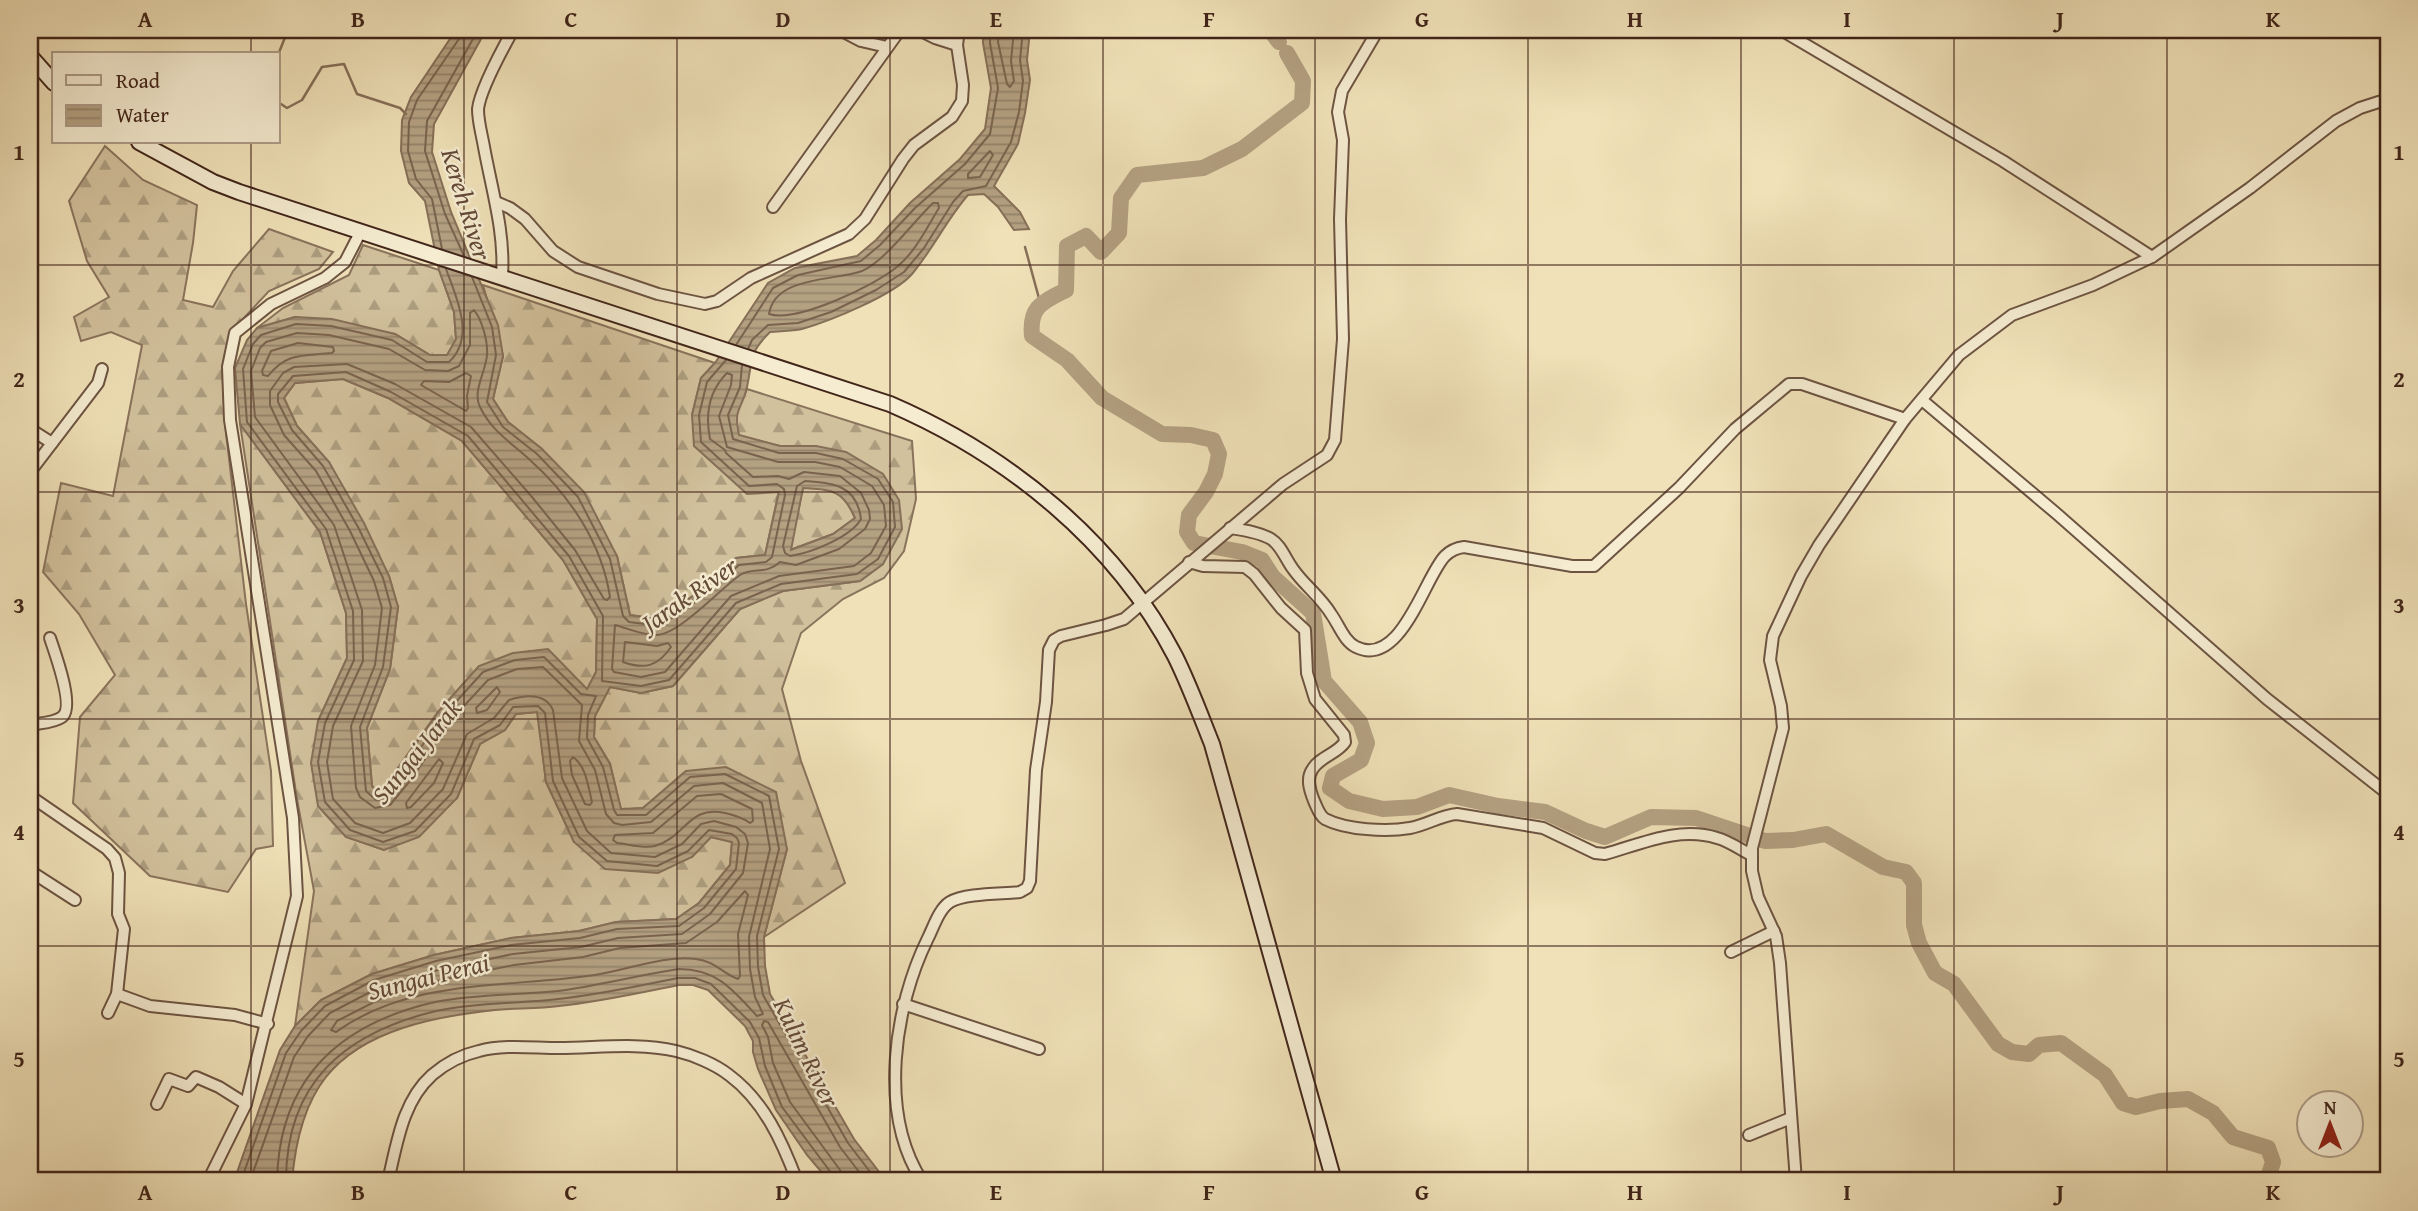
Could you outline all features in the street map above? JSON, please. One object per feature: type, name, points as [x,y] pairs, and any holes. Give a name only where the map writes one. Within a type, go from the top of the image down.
[{"type":"street","points":[[499,275],[503,255],[478,109],[513,30]]},
{"type":"street","points":[[841,30],[862,41],[887,47]]},
{"type":"street","points":[[773,207],[900,30]]},
{"type":"street","points":[[919,30],[957,45]]},
{"type":"street","points":[[496,202],[525,219],[553,251],[578,267],[658,294],[705,304],[718,301],[751,278],[849,234],[865,219],[902,159],[914,145],[952,117],[962,101],[963,85],[957,45],[959,30]]},
{"type":"street","points":[[922,1181],[906,1152],[898,1118],[895,1063],[902,1004],[922,949],[942,909],[951,901],[961,898],[1020,892],[1027,888],[1030,880],[1036,770],[1046,702],[1049,650],[1054,640],[1071,632],[1124,619],[1283,484],[1327,455],[1335,440],[1343,339],[1340,219],[1343,140],[1339,102],[1342,91],[1378,30]]},
{"type":"street","points":[[1781,30],[1992,154],[2152,257]]},
{"type":"street","points":[[30,56],[52,81]]},
{"type":"street","points":[[1796,1181],[1780,963],[1774,931],[1758,897],[1752,871],[1752,851],[1783,728],[1781,706],[1770,660],[1773,636],[1801,576],[1819,545],[1905,419],[1959,355],[2012,315],[2093,285],[2152,257],[2250,188],[2336,121],[2360,108],[2388,99]]},
{"type":"street","points":[[143,144],[213,182],[890,404],[942,428],[1005,466],[1052,504],[1101,550],[1142,604],[1189,685],[1212,744],[1334,1181]]},
{"type":"street","points":[[208,1181],[246,1104],[268,1024],[297,896],[293,818],[230,420],[228,367],[235,333],[271,304],[325,278],[345,262],[361,231]]},
{"type":"street","points":[[30,472],[98,383],[102,369]]},
{"type":"street","points":[[1226,531],[1273,540],[1300,579],[1329,609],[1345,638],[1356,647],[1370,651],[1383,646],[1401,631],[1417,608],[1443,557],[1454,549],[1464,547],[1572,566],[1594,566],[1679,488],[1735,429],[1789,384],[1802,384],[1905,419]]},
{"type":"street","points":[[1922,400],[2057,514],[2267,699],[2388,794]]},
{"type":"street","points":[[30,429],[52,443]]},
{"type":"street","points":[[1192,559],[1203,566],[1245,567],[1254,574],[1281,608],[1305,630],[1307,673],[1315,699],[1343,735],[1345,742],[1314,766],[1310,773],[1310,792],[1324,818],[1356,828],[1392,830],[1457,814],[1543,828],[1595,853],[1605,854],[1663,837],[1695,835],[1717,838],[1752,851]]},
{"type":"street","points":[[30,725],[63,717],[66,710],[63,677],[50,638]]},
{"type":"street","points":[[30,796],[107,849],[115,859],[119,873],[118,914],[124,929],[117,994],[108,1013]]},
{"type":"street","points":[[30,871],[75,900]]},
{"type":"street","points":[[1731,952],[1774,931]]},
{"type":"street","points":[[117,994],[150,1006],[235,1015],[268,1024]]},
{"type":"street","points":[[902,1004],[1039,1049]]},
{"type":"street","points":[[388,1181],[404,1115],[430,1077],[450,1061],[481,1050],[507,1048],[646,1046],[677,1051],[707,1062],[728,1074],[755,1099],[774,1128],[796,1181]]},
{"type":"street","points":[[157,1104],[169,1079],[188,1086],[197,1077],[246,1104]]},
{"type":"street","points":[[1749,1135],[1791,1118]]},
{"type":"green space","points":[[105,146],[143,180],[197,205],[183,300],[213,307],[233,271],[269,229],[333,252],[319,269],[269,291],[230,333],[222,367],[225,424],[246,604],[271,771],[273,846],[256,849],[228,892],[150,876],[73,803],[80,717],[115,675],[79,614],[43,572],[61,483],[113,496],[142,345],[111,332],[81,341],[74,317],[109,297],[87,261],[69,201]]},
{"type":"green space","points":[[363,245],[439,270],[454,312],[456,340],[447,356],[430,355],[395,334],[295,317],[257,328],[283,308],[349,275]]},
{"type":"green space","points":[[483,285],[715,363],[701,378],[692,415],[779,491],[765,555],[736,558],[693,596],[657,619],[630,615],[617,556],[542,449],[508,422],[493,399],[503,356]]},
{"type":"green space","points":[[343,379],[388,398],[462,441],[563,560],[597,619],[596,672],[587,690],[479,666],[438,712],[379,794],[372,786],[367,728],[390,669],[398,607],[389,576],[329,462],[297,426],[284,398],[295,383]]},
{"type":"green space","points":[[747,389],[912,441],[916,499],[904,551],[884,578],[843,599],[801,633],[782,689],[801,761],[845,883],[764,937],[787,849],[686,771],[643,808],[621,810],[610,764],[594,737],[595,716],[610,687],[641,693],[673,686],[740,609],[783,591],[860,581],[883,564],[816,446],[780,446],[738,435],[735,417]]},
{"type":"green space","points":[[240,424],[320,532],[346,613],[347,658],[318,721],[318,806],[346,837],[384,850],[457,798],[480,744],[505,730],[516,714],[538,712],[546,782],[574,842],[692,857],[711,837],[732,842],[730,865],[699,903],[676,919],[616,922],[579,931],[511,938],[434,955],[372,974],[321,1000],[295,1026],[314,891],[297,799]]},
{"type":"green space","points":[[803,487],[829,490],[841,496],[855,518],[833,534],[790,550]]},
{"type":"water","points":[[456,30],[486,30],[434,124],[432,152],[451,212],[498,325],[503,356],[493,399],[508,422],[542,449],[584,492],[617,556],[630,615],[657,619],[693,596],[736,558],[765,555],[779,492],[747,494],[694,446],[692,415],[701,378],[715,363],[768,283],[795,268],[857,256],[876,240],[910,203],[960,159],[985,129],[991,88],[983,30],[1030,30],[1027,60],[1030,80],[1018,144],[994,186],[1020,212],[1029,229],[1014,230],[998,207],[984,194],[968,195],[920,264],[903,282],[877,299],[828,320],[802,329],[770,332],[752,357],[745,395],[738,413],[739,435],[780,446],[816,446],[846,452],[883,474],[899,500],[902,529],[883,564],[860,581],[783,591],[740,609],[673,686],[641,693],[610,687],[595,716],[594,737],[610,764],[621,809],[643,808],[686,771],[726,767],[776,792],[787,849],[764,937],[770,994],[854,1139],[886,1181],[829,1181],[776,1110],[758,1069],[753,1041],[745,1026],[708,990],[693,985],[679,985],[574,1004],[450,1016],[381,1036],[342,1061],[318,1088],[302,1126],[292,1181],[234,1181],[280,1050],[295,1026],[321,1000],[372,974],[434,955],[511,938],[579,931],[616,922],[676,919],[699,903],[730,865],[732,842],[711,837],[692,857],[658,873],[605,869],[574,842],[546,782],[537,712],[516,714],[505,730],[480,744],[457,798],[419,837],[384,850],[346,837],[318,806],[311,763],[318,721],[347,658],[346,613],[320,532],[240,424],[235,368],[247,340],[257,328],[295,317],[332,319],[395,334],[430,355],[447,355],[456,339],[454,312],[439,270],[425,201],[409,183],[401,151],[402,120],[411,97]],"holes":[[[343,379],[388,398],[462,441],[563,560],[597,619],[596,672],[587,689],[548,649],[513,653],[479,666],[438,712],[379,794],[372,786],[367,728],[390,669],[398,607],[389,576],[364,523],[329,462],[297,426],[284,398],[295,383]],[[803,488],[821,489],[841,496],[855,518],[833,534],[791,550]]]},
{"type":"waterway","points":[[279,52],[288,30]]},
{"type":"waterway","points":[[1270,30],[1279,42]]},
{"type":"waterway","points":[[1287,53],[1303,81],[1302,103],[1242,149],[1203,168],[1137,175],[1121,198],[1119,233],[1101,252],[1086,236],[1067,246],[1066,290],[1044,302],[1035,312],[1032,336],[1067,360],[1102,398],[1162,434],[1191,435],[1213,440],[1219,454],[1215,474],[1189,515],[1187,532],[1194,543],[1242,552],[1262,560],[1273,577],[1313,613],[1324,681],[1360,722],[1367,743],[1361,760],[1333,776],[1330,788],[1349,801],[1383,809],[1417,807],[1449,795],[1498,806],[1545,812],[1605,837],[1651,817],[1696,818],[1765,841],[1793,840],[1826,834],[1883,867],[1906,872],[1914,883],[1914,925],[1919,943],[1935,973],[1954,984],[1998,1044],[2012,1052],[2029,1054],[2039,1045],[2061,1043],[2105,1075],[2123,1103],[2136,1107],[2160,1101],[2188,1099],[2213,1113],[2233,1137],[2268,1148],[2273,1162],[2267,1181]]},
{"type":"waterway","points":[[280,103],[287,108],[302,100],[322,67],[344,64],[357,94],[400,108],[406,114]]},
{"type":"waterway","points":[[1025,247],[1040,302]]},
{"type":"water label","name":"Kereh River","points":[[467,204]]},
{"type":"water label","name":"Jarak River","points":[[689,594]]},
{"type":"water label","name":"Sungai Jarak","points":[[416,751]]},
{"type":"water label","name":"Sungai Perai","points":[[428,976]]},
{"type":"water label","name":"Kulim River","points":[[807,1052]]}]
